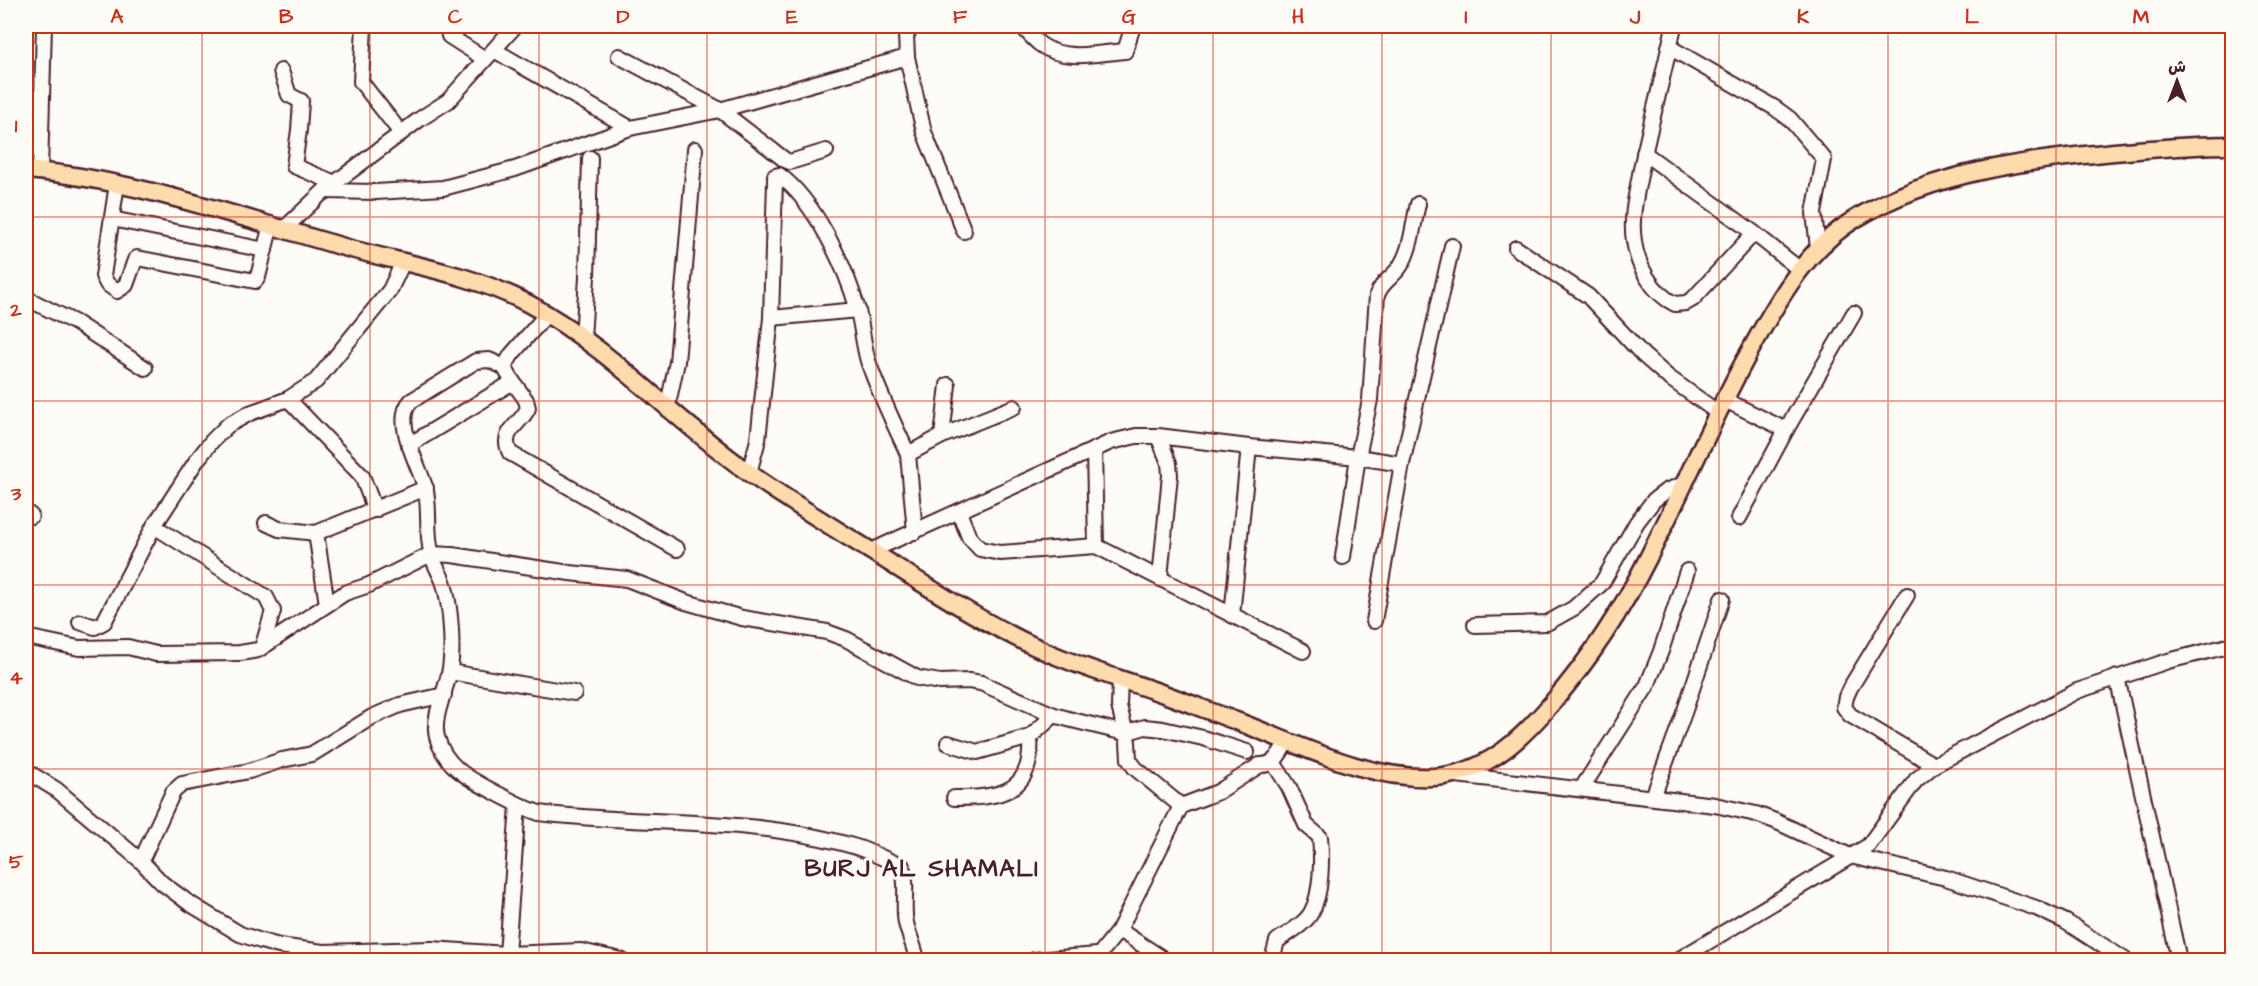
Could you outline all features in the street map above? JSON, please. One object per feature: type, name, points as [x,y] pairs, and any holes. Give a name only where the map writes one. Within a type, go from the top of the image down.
[{"type":"main road","points":[[33,170],[117,184],[278,226],[339,246],[453,273],[487,285],[547,314],[583,338],[749,473],[960,607],[1010,635],[1043,651],[1346,762],[1412,777],[1454,774],[1481,765],[1507,749],[1527,731],[1576,676],[1628,595],[1720,406],[1770,314],[1799,269],[1818,248],[1856,218],[1893,199],[1991,169],[2082,155],[2232,145]]},
{"type":"street","points":[[33,170],[44,26]]},
{"type":"street","points":[[364,26],[361,82],[400,133]]},
{"type":"street","points":[[447,26],[449,36],[630,128]]},
{"type":"street","points":[[117,184],[103,276],[107,284],[117,291],[126,285],[137,258],[255,281],[265,250],[278,226],[400,133],[448,101],[515,26]]},
{"type":"street","points":[[913,26],[906,35],[907,57],[924,132],[964,231]]},
{"type":"street","points":[[1021,26],[1048,50],[1068,55],[1099,56],[1125,51],[1133,26]]},
{"type":"street","points":[[1674,26],[1636,196],[1633,240],[1636,255],[1656,290],[1670,302],[1680,304],[1693,299],[1754,233]]},
{"type":"street","points":[[1670,47],[1775,108],[1790,120],[1824,159],[1814,213],[1818,248]]},
{"type":"street","points":[[619,56],[720,110],[784,160],[790,162],[825,151]]},
{"type":"street","points":[[280,71],[289,95],[301,101],[294,166],[329,187],[376,192],[443,188],[515,169],[630,128],[720,110],[907,57]]},
{"type":"street","points":[[668,409],[677,362],[696,149]]},
{"type":"street","points":[[1644,153],[1754,233],[1799,269]]},
{"type":"street","points":[[583,338],[590,158]]},
{"type":"street","points":[[749,473],[758,440],[771,318],[775,176],[779,175],[798,193],[820,224],[843,268],[858,310],[868,360],[908,454],[915,532]]},
{"type":"street","points":[[1343,557],[1373,375],[1377,295],[1380,286],[1402,263],[1410,241],[1418,204]]},
{"type":"street","points":[[112,219],[265,250]]},
{"type":"street","points":[[1374,621],[1402,464],[1452,246]]},
{"type":"street","points":[[1516,248],[1588,296],[1643,356],[1668,377],[1720,406],[1786,430]]},
{"type":"street","points":[[80,622],[95,627],[104,622],[154,526],[197,460],[228,425],[306,389],[324,372],[390,290],[403,262]]},
{"type":"street","points":[[26,298],[76,323],[145,368]]},
{"type":"street","points":[[771,318],[858,310]]},
{"type":"street","points":[[1739,518],[1786,430],[1854,313]]},
{"type":"street","points":[[504,367],[512,354],[547,314]]},
{"type":"street","points":[[677,549],[510,453],[507,446],[509,432],[528,408],[526,400],[504,367],[489,360],[476,361],[411,401],[407,406],[405,413],[409,445],[426,488],[431,554],[443,580],[451,628],[450,672],[437,718],[436,735],[450,762],[460,773],[518,806],[539,813],[777,830],[875,853],[902,866],[906,884],[904,903],[906,922],[917,960]]},
{"type":"street","points":[[409,445],[513,382]]},
{"type":"street","points":[[942,436],[948,385]]},
{"type":"street","points":[[288,399],[362,476],[375,510]]},
{"type":"street","points":[[908,454],[942,436],[1014,407]]},
{"type":"street","points":[[871,551],[1124,438],[1158,436],[1358,457],[1402,464]]},
{"type":"street","points":[[1158,436],[1169,463],[1170,475],[1160,578]]},
{"type":"street","points":[[1232,615],[1249,447]]},
{"type":"street","points":[[1094,450],[1096,546]]},
{"type":"street","points":[[1474,625],[1547,623],[1574,608],[1602,583],[1637,522],[1654,500],[1666,491],[1684,484]]},
{"type":"street","points":[[266,523],[279,529],[316,533],[426,488]]},
{"type":"street","points":[[958,512],[969,537],[980,549],[988,552],[1019,552],[1096,546],[1303,651]]},
{"type":"street","points":[[154,526],[266,597],[273,611],[263,645]]},
{"type":"street","points":[[316,533],[327,604]]},
{"type":"street","points":[[26,637],[79,648],[128,647],[156,654],[240,653],[258,650],[345,593],[369,585],[431,554],[627,579],[686,602],[742,618],[827,632],[846,639],[917,678],[940,682],[981,683],[1054,715],[1125,733],[1145,727],[1163,729],[1247,753],[1266,763],[1289,787],[1306,825],[1320,837],[1322,855],[1315,900],[1310,914],[1277,941],[1272,960]]},
{"type":"street","points":[[1582,788],[1647,686],[1687,571]]},
{"type":"street","points":[[1907,595],[1850,688],[1844,707],[1850,715],[1934,765]]},
{"type":"street","points":[[1653,797],[1685,711],[1722,599]]},
{"type":"street","points":[[1678,960],[1868,846],[1917,780],[1934,765],[2049,704],[2117,677],[2232,645]]},
{"type":"street","points":[[450,672],[574,693]]},
{"type":"street","points":[[2117,677],[2179,960]]},
{"type":"street","points":[[1120,680],[1119,706],[1129,759],[1135,768],[1181,806]]},
{"type":"street","points":[[141,861],[173,792],[182,784],[249,771],[282,760],[312,754],[372,717],[400,705],[444,695]]},
{"type":"street","points":[[948,743],[976,752],[1030,737],[1054,715]]},
{"type":"street","points":[[1247,753],[1254,728]]},
{"type":"street","points":[[954,798],[995,796],[1009,790],[1022,777],[1030,762],[1030,737]]},
{"type":"street","points":[[1034,960],[1096,958],[1119,930],[1181,806],[1218,792],[1266,763],[1287,741]]},
{"type":"street","points":[[26,771],[57,790],[141,861],[162,883],[206,915],[240,934],[279,946],[323,952],[431,949],[501,956],[581,956],[621,960]]},
{"type":"street","points":[[1454,774],[1506,782],[1582,788],[1715,805],[1756,814],[1850,856],[1946,878],[2036,908],[2066,922],[2125,960]]},
{"type":"street","points":[[501,956],[518,806]]},
{"type":"street","points":[[1119,930],[1165,960]]},
{"type":"green space","points":[[455,957],[454,960],[376,960],[376,959]]},
{"type":"district","name":"BURJ AL SHAMALI","points":[[922,868]]}]
